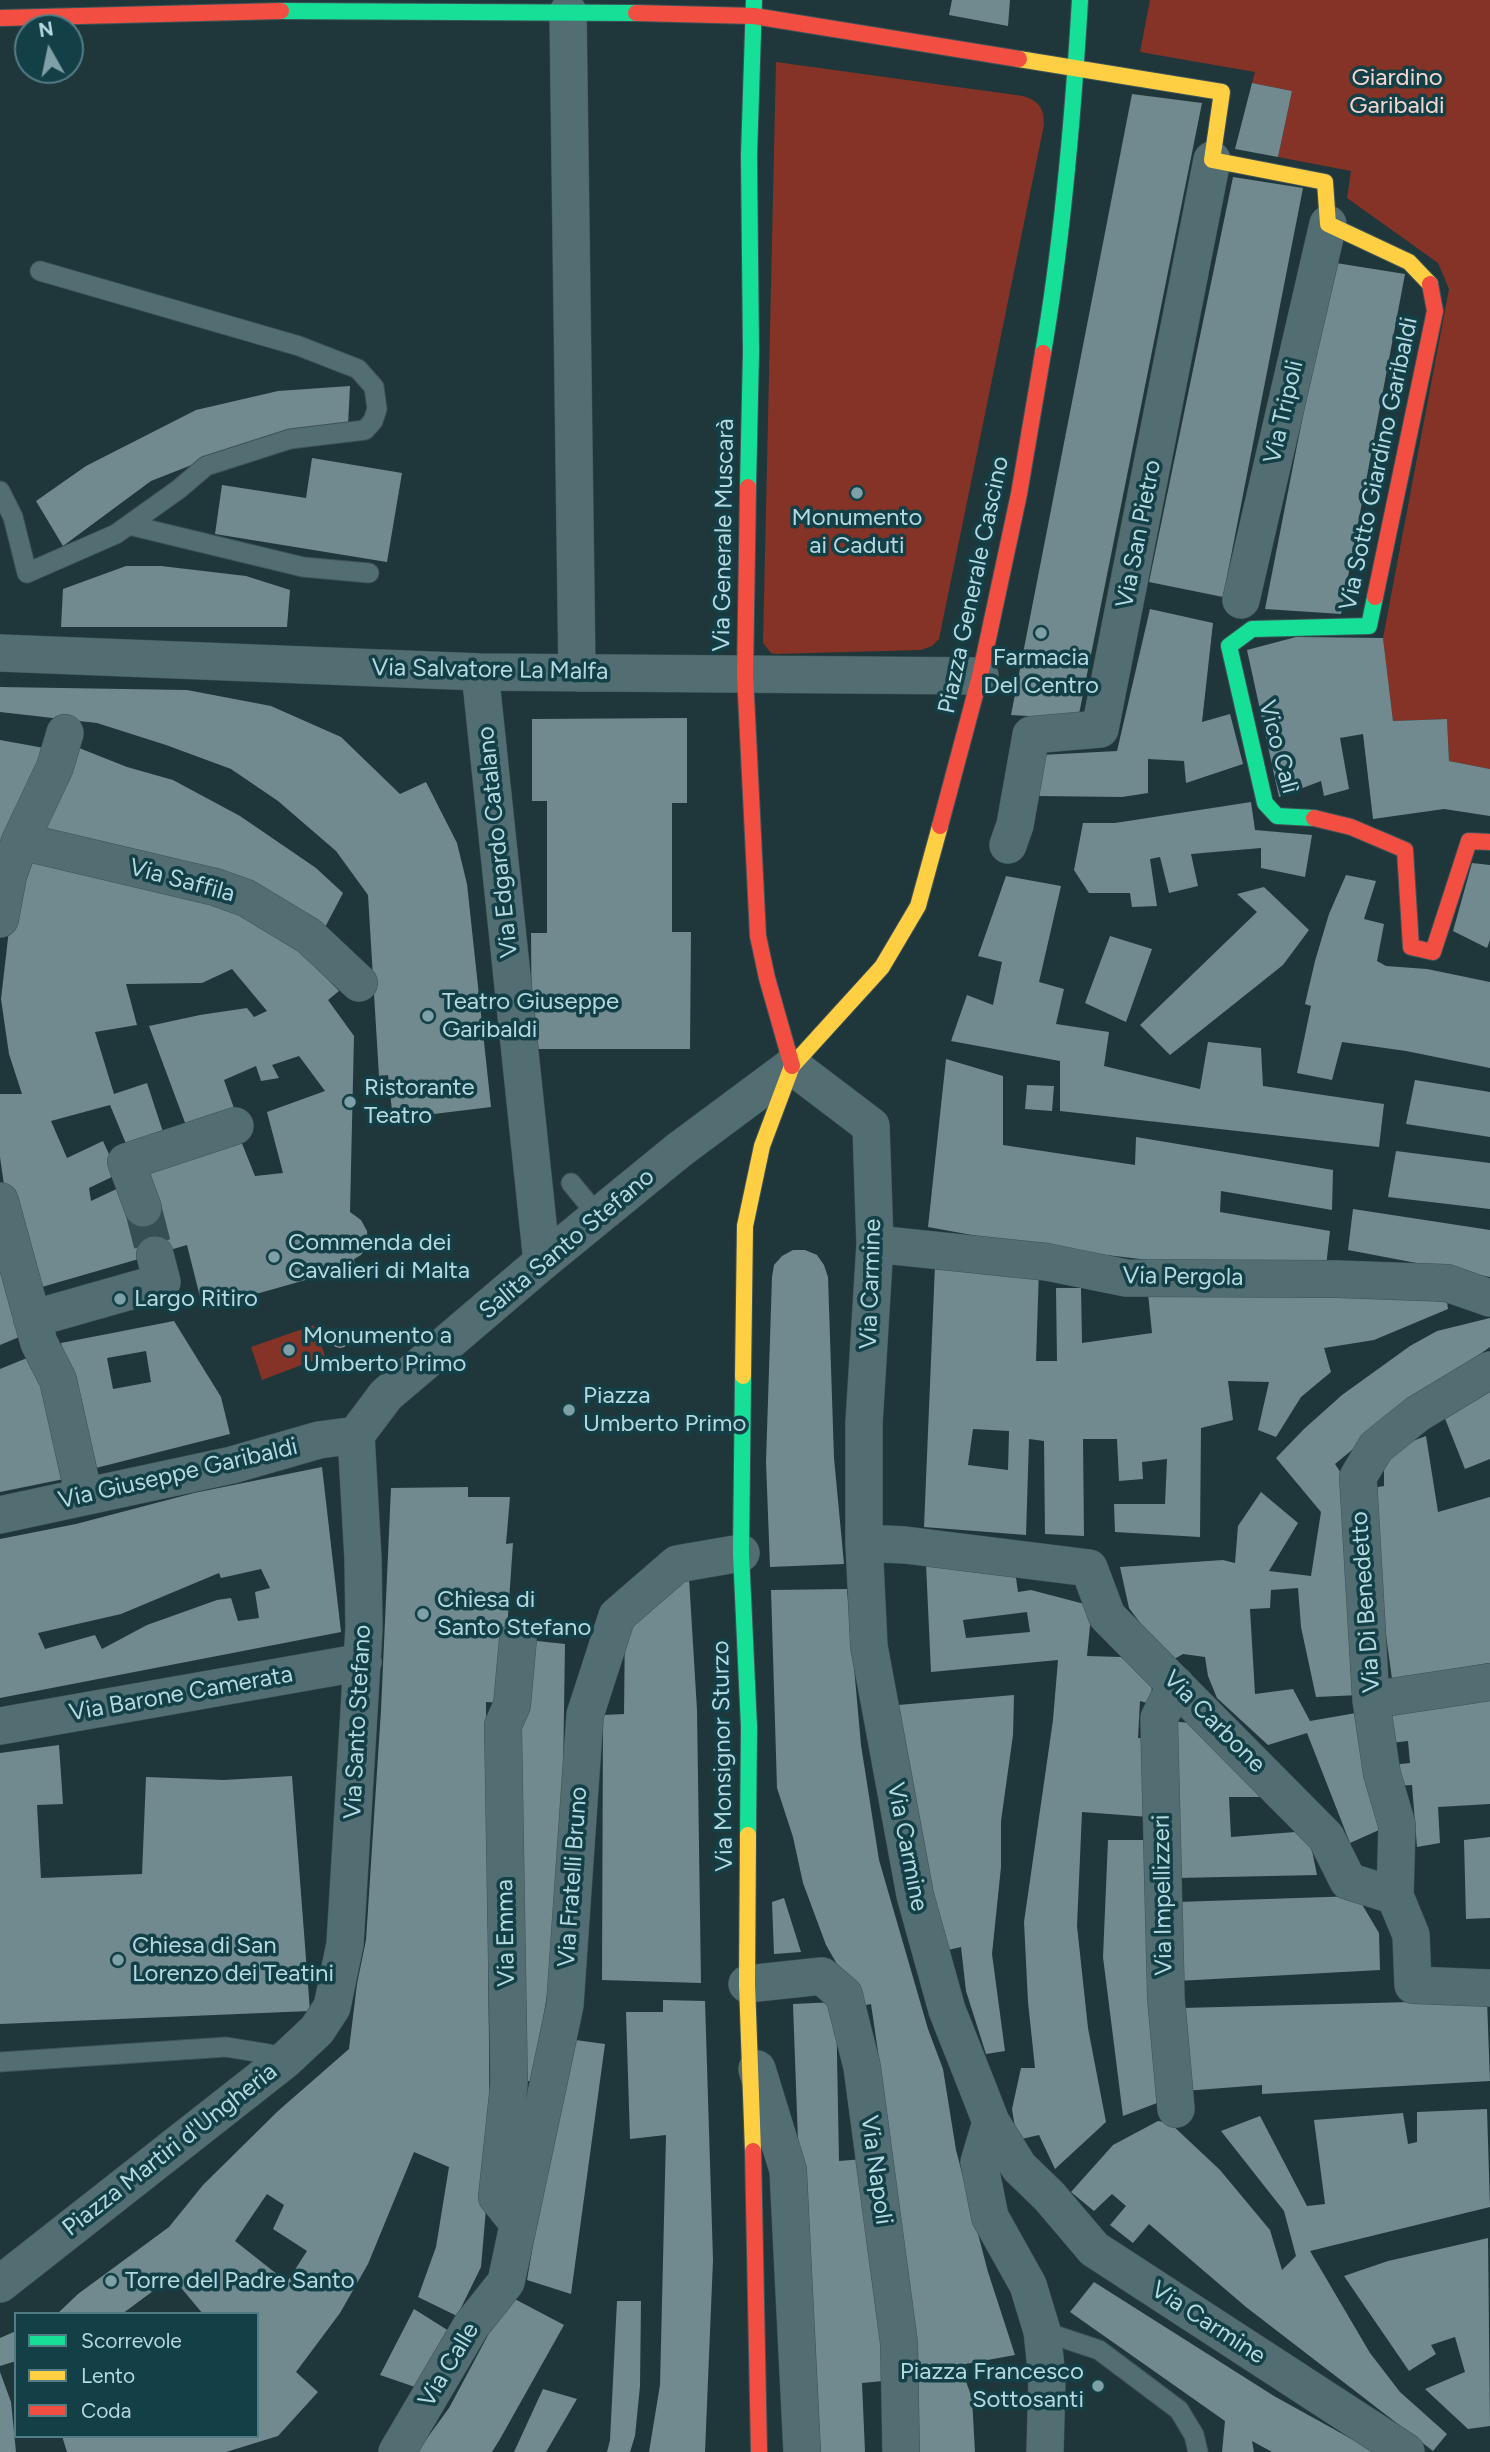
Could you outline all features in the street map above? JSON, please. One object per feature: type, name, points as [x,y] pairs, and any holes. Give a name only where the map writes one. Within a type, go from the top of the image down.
[{"type":"main road","name":"Piazza Generale Cascino","points":[[792,1066],[882,967],[918,906],[980,676],[1019,494],[1055,285],[1080,0]]},
{"type":"main road","points":[[0,18],[297,6],[568,12],[754,8],[1222,92],[1212,160],[1325,182],[1328,224]]},
{"type":"main road","name":"Via Generale Muscarà","points":[[754,8],[749,156],[751,352],[745,675],[758,936],[766,978],[792,1066]]},
{"type":"main road","name":"Via Sotto Giardino Garibaldi","points":[[1230,646],[1252,629],[1369,626],[1435,310],[1431,285],[1409,262],[1328,224]]},
{"type":"main road","name":"Vico Calì","points":[[1230,646],[1265,803],[1277,816],[1316,818],[1359,830],[1405,850],[1411,947],[1433,951],[1469,841],[1490,842]]},
{"type":"main road","name":"Via Monsignor Sturzo","points":[[758,2452],[751,2051],[747,1984],[749,1727],[741,1553],[745,1226],[762,1146],[792,1066]]},
{"type":"street","points":[[568,12],[577,673]]},
{"type":"street","name":"Via San Pietro","points":[[1008,845],[1015,825],[1031,735],[1100,729],[1212,160]]},
{"type":"street","name":"Via Tripoli","points":[[1241,600],[1328,224]]},
{"type":"street","name":"Via Salvatore La Malfa","points":[[0,653],[480,672],[980,676]]},
{"type":"street","name":"Via Edgardo Catalano","points":[[480,672],[540,1165],[542,1262]]},
{"type":"street","points":[[0,919],[8,876],[20,841],[55,767],[65,733]]},
{"type":"street","name":"Via Saffila","points":[[20,841],[215,887],[246,898],[309,936],[359,983]]},
{"type":"street","name":"Salita Santo Stefano","points":[[356,1435],[386,1395],[542,1262],[679,1150],[792,1066]]},
{"type":"street","name":"Via Carmine","points":[[792,1066],[871,1126],[875,1244],[864,1423],[864,1543],[869,1646],[915,1895],[947,2010],[991,2122],[1019,2167],[1049,2196],[1094,2249],[1406,2452]]},
{"type":"street","points":[[143,1208],[126,1162],[235,1126]]},
{"type":"street","points":[[0,1201],[39,1343],[58,1380],[84,1496]]},
{"type":"street","name":"Via Pergola","points":[[875,1244],[1047,1262],[1126,1278],[1338,1279],[1447,1283],[1490,1298]]},
{"type":"street","points":[[32,1319],[158,1268]]},
{"type":"street","name":"Via Di Benedetto","points":[[1395,1896],[1397,1825],[1382,1774],[1371,1700],[1358,1477],[1376,1447],[1417,1414],[1490,1370]]},
{"type":"street","name":"Via Giuseppe Garibaldi","points":[[0,1515],[232,1465],[319,1440],[356,1435]]},
{"type":"street","name":"Via Santo Stefano","points":[[332,2007],[345,1944],[363,1662],[363,1559],[356,1435]]},
{"type":"street","name":"Via Carbone","points":[[864,1543],[905,1545],[1089,1568],[1107,1616],[1326,1837],[1348,1881],[1395,1896]]},
{"type":"street","name":"Via Fratelli Bruno","points":[[506,2282],[565,2006],[585,1715],[617,1616],[677,1563],[741,1553]]},
{"type":"street","name":"Via Emma","points":[[517,2222],[497,2197],[509,2084],[503,1725],[512,1705],[518,1639]]},
{"type":"street","name":"Via Barone Camerata","points":[[0,1726],[363,1662]]},
{"type":"street","points":[[1371,1700],[1490,1682]]},
{"type":"street","name":"Via Impellizzeri","points":[[1176,1685],[1159,1718],[1166,1998],[1176,2109]]},
{"type":"street","points":[[1395,1896],[1411,1935],[1413,1985],[1490,1988]]},
{"type":"street","name":"Via Napoli","points":[[747,1984],[822,1976],[844,1995],[862,2067],[899,2343],[901,2452]]},
{"type":"street","name":"Piazza Martiri d'Ungheria","points":[[0,2284],[285,2060],[317,2030],[332,2007]]},
{"type":"street","points":[[751,2051],[788,2169],[802,2452]]},
{"type":"street","points":[[991,2122],[979,2162],[990,2217],[1028,2285],[1042,2331],[1046,2377],[1045,2452]]},
{"type":"street","name":"Via Calle","points":[[397,2452],[471,2326],[506,2282]]},
{"type":"lane","points":[[0,491],[13,517],[27,573],[116,534],[206,466],[290,439],[365,430],[373,421],[377,409],[374,387],[358,369],[299,346],[40,271]]},
{"type":"lane","points":[[129,525],[303,567],[369,573]]},
{"type":"lane","points":[[571,1183],[599,1217]]},
{"type":"lane","points":[[0,2062],[226,2047],[269,2054],[285,2060]]},
{"type":"lane","points":[[1042,2331],[1099,2350],[1179,2410],[1194,2435],[1198,2452]]},
{"type":"green space","name":"Giardino Garibaldi","points":[[1150,0],[1490,0],[1490,769],[1449,761],[1447,719],[1393,721],[1383,638],[1449,289],[1438,263],[1347,198],[1351,171],[1278,157],[1292,91],[1252,83],[1255,72],[1140,52]]},
{"type":"green space","points":[[776,62],[1023,96],[1037,103],[1043,114],[1044,125],[939,639],[932,646],[921,650],[775,654],[763,643]]},
{"type":"green space","points":[[314,1325],[325,1356],[262,1380],[251,1347]]},
{"type":"building","points":[[952,0],[1010,0],[1008,26],[949,15]]},
{"type":"building","points":[[1252,83],[1292,91],[1278,157],[1235,149]]},
{"type":"building","points":[[1132,94],[1202,103],[1078,719],[1011,715]]},
{"type":"building","points":[[1233,177],[1303,188],[1223,597],[1149,582]]},
{"type":"building","points":[[1336,263],[1405,274],[1341,614],[1265,609],[1304,410]]},
{"type":"building","points":[[350,386],[348,425],[250,442],[151,481],[63,546],[36,501],[86,466],[196,410],[278,391]]},
{"type":"building","points":[[312,458],[402,473],[387,562],[215,534],[222,485],[306,498]]},
{"type":"building","points":[[126,566],[161,566],[246,576],[290,590],[287,627],[61,627],[63,589]]},
{"type":"building","points":[[1150,609],[1213,623],[1202,722],[1230,714],[1243,764],[1186,783],[1184,761],[1148,759],[1148,793],[1122,797],[1037,796],[1041,755],[1117,751]]},
{"type":"building","points":[[1296,637],[1383,638],[1393,721],[1447,719],[1449,761],[1490,769],[1490,816],[1444,809],[1373,819],[1363,734],[1340,738],[1349,789],[1324,796],[1321,781],[1279,797],[1247,650]]},
{"type":"building","points":[[0,687],[187,690],[271,706],[341,737],[400,794],[426,782],[457,843],[467,884],[491,1107],[393,1119],[388,1075],[379,1076],[368,895],[336,851],[278,801],[231,769],[166,745],[97,723],[0,712]]},
{"type":"building","points":[[687,718],[687,803],[672,803],[672,932],[691,932],[690,1049],[532,1049],[531,933],[547,933],[547,801],[532,801],[532,719]]},
{"type":"building","points":[[0,740],[44,748],[0,857]]},
{"type":"building","points":[[74,746],[127,767],[173,780],[240,816],[316,868],[343,893],[322,933],[43,832]]},
{"type":"building","points":[[1251,802],[1255,830],[1312,835],[1305,877],[1261,868],[1261,848],[1191,854],[1198,886],[1169,893],[1160,857],[1150,859],[1157,906],[1132,907],[1130,893],[1089,893],[1074,870],[1083,823],[1115,823]]},
{"type":"building","points":[[24,855],[238,906],[303,954],[339,991],[328,1000],[354,1036],[350,1212],[361,1220],[367,1231],[368,1244],[361,1255],[354,1259],[355,1266],[203,1309],[187,1245],[35,1289],[4,1185],[0,1157],[0,1094],[22,1094],[9,1054],[1,999],[11,912]],"holes":[[[232,969],[267,1011],[254,1017],[247,1008],[149,1026],[187,1128],[235,1111],[224,1080],[256,1066],[261,1081],[279,1078],[272,1065],[299,1056],[325,1091],[267,1112],[283,1173],[255,1176],[241,1141],[143,1170],[125,1185],[91,1201],[89,1188],[118,1174],[103,1141],[67,1158],[51,1121],[110,1105],[129,1151],[164,1135],[147,1083],[114,1094],[95,1032],[137,1025],[126,984],[202,983]]]},
{"type":"building","points":[[1472,863],[1490,865],[1490,940],[1487,948],[1453,931]]},
{"type":"building","points":[[1346,875],[1376,881],[1364,919],[1384,924],[1377,961],[1386,966],[1427,969],[1490,982],[1490,1068],[1406,1051],[1342,1042],[1332,1080],[1297,1073],[1311,1006],[1305,1004],[1315,961],[1329,914]]},
{"type":"building","points":[[1006,876],[1061,886],[1039,982],[1064,989],[1056,1024],[1109,1032],[1104,1066],[1200,1089],[1208,1042],[1261,1048],[1263,1086],[1384,1104],[1379,1147],[1060,1111],[1060,1061],[951,1041],[967,995],[993,1005],[1002,962],[978,956]]},
{"type":"building","points":[[1264,887],[1309,930],[1283,965],[1170,1055],[1140,1025],[1257,912],[1237,894]]},
{"type":"building","points":[[1110,936],[1152,949],[1126,1022],[1085,1003]]},
{"type":"building","points":[[946,1059],[1003,1076],[1003,1145],[1135,1165],[1136,1137],[1333,1170],[1332,1210],[1221,1191],[1220,1212],[1330,1231],[1326,1267],[1226,1260],[1148,1260],[1032,1246],[928,1227]]},
{"type":"building","points":[[1415,1080],[1490,1092],[1490,1137],[1406,1124]]},
{"type":"building","points":[[1027,1085],[1054,1086],[1052,1111],[1025,1109]]},
{"type":"building","points":[[1396,1151],[1490,1163],[1490,1209],[1388,1197]]},
{"type":"building","points":[[1353,1209],[1490,1230],[1490,1277],[1348,1250]]},
{"type":"building","points":[[793,1250],[805,1250],[817,1255],[828,1277],[834,1458],[844,1564],[770,1567],[766,1462],[772,1277],[774,1265],[782,1256]]},
{"type":"building","points":[[0,1260],[24,1335],[0,1345]]},
{"type":"building","points":[[935,1265],[1039,1269],[1036,1361],[1057,1361],[1056,1288],[1081,1288],[1082,1343],[1152,1333],[1148,1293],[1446,1295],[1448,1309],[1374,1340],[1324,1348],[1331,1372],[1301,1397],[1276,1437],[1258,1430],[1269,1382],[1228,1381],[1233,1420],[1201,1428],[1200,1537],[1115,1532],[1114,1504],[1165,1504],[1167,1459],[1142,1462],[1143,1479],[1119,1481],[1117,1439],[1083,1439],[1084,1536],[1045,1534],[1044,1441],[1029,1439],[1026,1535],[924,1527]],"holes":[[[973,1429],[1009,1431],[1008,1470],[968,1465]]]},
{"type":"building","points":[[1490,1318],[1490,1347],[1403,1408],[1335,1464],[1348,1484],[1359,1695],[1316,1697],[1301,1627],[1298,1588],[1271,1590],[1270,1608],[1250,1609],[1255,1694],[1293,1689],[1310,1721],[1356,1713],[1381,1793],[1379,1830],[1350,1843],[1307,1733],[1268,1745],[1217,1698],[1208,1676],[1205,1657],[1183,1654],[1169,1662],[1129,1608],[1120,1567],[1223,1560],[1235,1563],[1238,1526],[1261,1492],[1298,1523],[1269,1571],[1311,1576],[1321,1512],[1276,1458],[1342,1395],[1410,1346],[1437,1331]]},
{"type":"building","points":[[174,1321],[221,1397],[230,1434],[88,1470],[61,1343]],"holes":[[[146,1351],[151,1382],[113,1389],[107,1358]]]},
{"type":"building","points":[[32,1356],[69,1478],[0,1492],[0,1369]]},
{"type":"building","points":[[1490,1386],[1490,1459],[1465,1469],[1440,1406]]},
{"type":"building","points":[[1426,1436],[1438,1512],[1490,1497],[1490,1663],[1392,1679],[1366,1489],[1384,1486],[1384,1452]]},
{"type":"building","points":[[322,1467],[341,1632],[0,1698],[0,1539],[76,1524],[194,1493]],"holes":[[[261,1569],[270,1588],[255,1592],[259,1618],[238,1621],[231,1598],[217,1600],[147,1625],[102,1649],[95,1635],[45,1649],[38,1633],[121,1614],[219,1573],[221,1578]]]},
{"type":"building","points":[[468,1487],[468,1497],[510,1497],[506,1544],[513,1543],[502,1703],[486,1702],[490,2162],[481,2267],[457,2316],[418,2297],[436,2247],[449,2167],[414,2152],[368,2264],[340,2313],[296,2372],[318,2392],[278,2436],[226,2452],[67,2452],[63,2438],[259,2438],[259,2312],[201,2312],[172,2277],[125,2312],[59,2312],[78,2294],[169,2227],[203,2185],[278,2111],[349,2049],[357,1984],[366,1940],[381,1710],[391,1488]],"holes":[[[267,2194],[284,2205],[273,2229],[307,2251],[287,2282],[235,2241]]]},
{"type":"building","points":[[926,1564],[1015,1571],[1018,1592],[1031,1590],[1092,1606],[1087,1656],[1121,1657],[1152,1682],[1151,1704],[1140,1701],[1138,1738],[1151,1739],[1149,1817],[1082,1812],[1077,1926],[1088,2028],[1106,2122],[1055,2169],[1039,2135],[1017,2140],[1012,2109],[1021,2068],[1035,2068],[1024,1922],[1053,1720],[1058,1660],[931,1672]],"holes":[[[1027,1612],[1030,1632],[966,1638],[963,1620]]]},
{"type":"building","points":[[689,1578],[697,1710],[701,1983],[602,1980],[603,1715],[624,1714],[625,1624]]},
{"type":"building","points":[[847,1589],[861,1745],[879,1860],[928,2029],[943,2069],[956,2150],[988,2272],[1015,2355],[960,2365],[972,2398],[975,2452],[915,2452],[882,2079],[871,2004],[861,2006],[826,1945],[803,1883],[793,1837],[777,1788],[771,1590]]},
{"type":"building","points":[[528,1640],[565,1644],[561,1909],[533,2081],[520,2081],[517,1835],[522,1705]]},
{"type":"building","points":[[1014,1695],[1013,1735],[1001,1821],[1001,1867],[992,1954],[1005,2051],[986,2054],[966,1991],[961,1947],[944,1951],[898,1705]]},
{"type":"building","points":[[1490,1701],[1490,1804],[1438,1807],[1440,1843],[1417,1847],[1412,1785],[1392,1786],[1391,1765],[1410,1763],[1408,1741],[1390,1743],[1389,1714]]},
{"type":"building","points":[[1169,1721],[1191,1723],[1264,1797],[1229,1797],[1231,1837],[1308,1831],[1317,1875],[1177,1878]]},
{"type":"building","points":[[59,1745],[63,1804],[37,1805],[41,1878],[142,1874],[146,1777],[224,1780],[292,1776],[310,2011],[0,2024],[0,1753]]},
{"type":"building","points":[[1490,1837],[1490,1918],[1466,1919],[1464,1840]]},
{"type":"building","points":[[1108,1840],[1148,1840],[1157,2103],[1123,2116],[1103,1957]]},
{"type":"building","points":[[1357,1896],[1379,1933],[1380,1970],[1177,1981],[1177,1902]]},
{"type":"building","points":[[784,1898],[801,1952],[774,1954],[772,1902]]},
{"type":"building","points":[[663,2000],[705,2001],[713,2260],[705,2452],[649,2452],[660,2385],[666,2135],[630,2139],[626,2012],[663,2012]]},
{"type":"building","points":[[1487,2000],[1490,2081],[1262,2094],[1262,2085],[1184,2091],[1182,2008]]},
{"type":"building","points":[[836,2002],[839,2161],[864,2159],[884,2381],[862,2383],[865,2452],[821,2452],[810,2353],[793,2004]]},
{"type":"building","points":[[568,2039],[605,2044],[571,2294],[527,2280]]},
{"type":"building","points":[[1487,2109],[1490,2207],[1310,2251],[1370,2353],[1400,2392],[1447,2434],[1433,2451],[1246,2307],[1149,2224],[1133,2243],[1110,2225],[1126,2206],[1112,2194],[1094,2211],[1071,2192],[1113,2145],[1158,2121],[1170,2123],[1220,2170],[1270,2230],[1282,2270],[1296,2256],[1284,2211],[1221,2131],[1260,2116],[1307,2206],[1325,2204],[1314,2120],[1403,2113],[1408,2144],[1417,2142],[1417,2112]]},
{"type":"building","points":[[1488,2238],[1490,2426],[1468,2429],[1425,2389],[1465,2372],[1455,2337],[1431,2345],[1436,2354],[1409,2371],[1344,2276],[1388,2261]]},
{"type":"building","points":[[1094,2282],[1274,2396],[1375,2452],[1272,2452],[1252,2441],[1254,2452],[1222,2452],[1225,2421],[1070,2312]]},
{"type":"building","points":[[509,2296],[564,2325],[500,2439],[492,2452],[417,2452],[449,2408]]},
{"type":"building","points":[[617,2301],[641,2301],[640,2386],[635,2436],[630,2452],[607,2452],[610,2440]]},
{"type":"building","points":[[414,2309],[449,2331],[418,2388],[380,2375]]},
{"type":"building","points":[[14,2332],[14,2362],[0,2366],[0,2338]]},
{"type":"building","points":[[0,2372],[11,2402],[16,2452],[0,2452]]},
{"type":"building","points":[[543,2389],[577,2399],[546,2452],[514,2452]]},
{"type":"tunnel","points":[[143,1208],[155,1255]]},
{"type":"traffic: fast","points":[[748,487],[751,352],[749,156],[754,0]]},
{"type":"traffic: fast","points":[[1043,353],[1066,177],[1080,0]]},
{"type":"traffic: fast","points":[[281,11],[636,13]]},
{"type":"traffic: fast","points":[[1314,818],[1277,816],[1265,803],[1229,646],[1252,629],[1369,626],[1375,597]]},
{"type":"traffic: fast","points":[[743,1376],[741,1553],[749,1727],[748,1835]]},
{"type":"traffic: slow","points":[[1019,59],[1222,92],[1212,160],[1325,182],[1328,224],[1409,262],[1430,284]]},
{"type":"traffic: slow","points":[[743,1376],[745,1226],[762,1146],[792,1066],[882,967],[918,906],[940,826]]},
{"type":"traffic: slow","points":[[748,1835],[747,1984],[753,2151]]},
{"type":"traffic: jam","points":[[0,18],[281,11]]},
{"type":"traffic: jam","points":[[636,13],[754,16],[1019,59]]},
{"type":"traffic: jam","points":[[1375,597],[1435,311],[1430,284]]},
{"type":"traffic: jam","points":[[940,826],[980,676],[1019,494],[1043,353]]},
{"type":"traffic: jam","points":[[748,487],[745,675],[758,936],[792,1066]]},
{"type":"traffic: jam","points":[[1314,818],[1351,827],[1405,850],[1411,947],[1433,952],[1469,841],[1490,842]]},
{"type":"traffic: jam","points":[[753,2151],[759,2452]]},
{"type":"place","name":"Monumento ai Caduti","points":[[857,493]]},
{"type":"place","name":"Farmacia Del Centro","points":[[1041,633]]},
{"type":"place","name":"Teatro Giuseppe Garibaldi","points":[[428,1016]]},
{"type":"place","name":"Ristorante Teatro","points":[[350,1102]]},
{"type":"place","name":"Commenda dei Cavalieri di Malta","points":[[274,1257]]},
{"type":"place","name":"Largo Ritiro","points":[[120,1299]]},
{"type":"place","name":"Monumento a Umberto Primo","points":[[289,1350]]},
{"type":"place","name":"Piazza Umberto Primo","points":[[569,1410]]},
{"type":"place","name":"Chiesa di Santo Stefano","points":[[423,1614]]},
{"type":"place","name":"Chiesa di San Lorenzo dei Teatini","points":[[118,1960]]},
{"type":"place","name":"Torre del Padre Santo","points":[[111,2281]]},
{"type":"place","name":"Piazza Francesco Sottosanti","points":[[1098,2386]]}]
